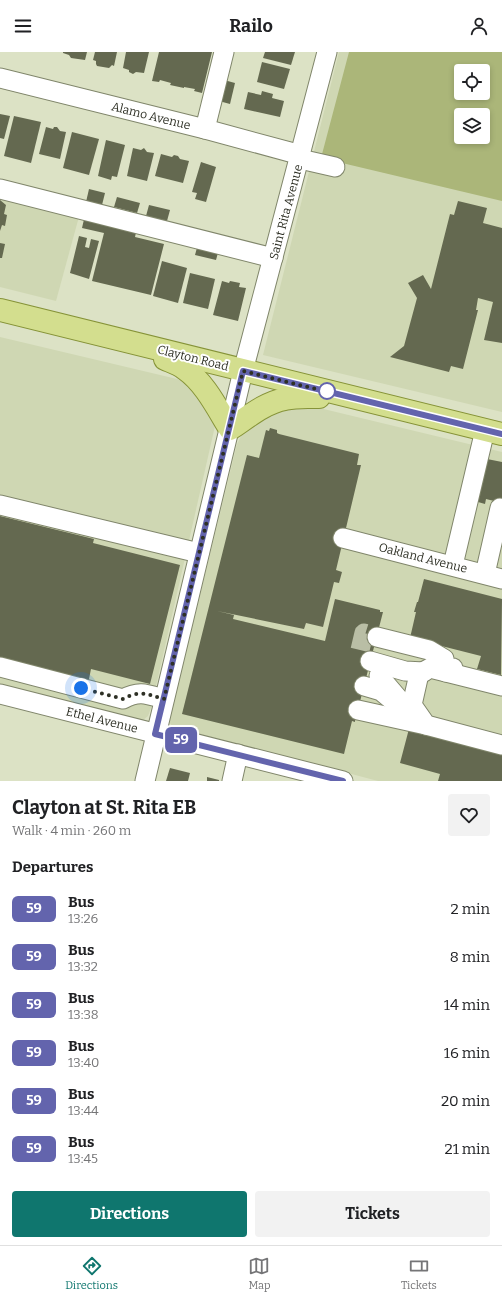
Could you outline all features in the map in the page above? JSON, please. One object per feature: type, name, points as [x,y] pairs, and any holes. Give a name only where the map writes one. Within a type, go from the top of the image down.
[{"type":"main road","name":"Clayton Road","points":[[0,310],[493,432]]},
{"type":"main road","points":[[136,344],[184,368],[193,376],[208,393],[230,429],[268,405],[285,398],[356,398]]},
{"type":"street","points":[[205,129],[224,52]]},
{"type":"street","name":"Saint Rita Avenue","points":[[145,781],[155,734],[243,371],[327,52]]},
{"type":"street","name":"Alamo Avenue","points":[[0,78],[205,129],[335,168]]},
{"type":"street","points":[[0,189],[273,258]]},
{"type":"street","points":[[453,566],[493,432]]},
{"type":"street","points":[[0,505],[199,553]]},
{"type":"street","points":[[494,577],[500,508]]},
{"type":"street","name":"Oakland Avenue","points":[[343,538],[494,577]]},
{"type":"street","points":[[376,637],[429,650],[444,659],[446,672]]},
{"type":"street","points":[[446,672],[458,665],[502,676]]},
{"type":"street","points":[[0,667],[123,699],[132,694],[142,693],[164,699]]},
{"type":"street","points":[[407,704],[419,674],[430,668],[502,686]]},
{"type":"street","points":[[424,672],[405,670],[370,674],[407,704],[426,725]]},
{"type":"street","name":"Ethel Avenue","points":[[0,694],[343,781]]},
{"type":"street","points":[[358,710],[426,725],[502,745]]},
{"type":"street","points":[[232,781],[238,754]]},
{"type":"shaded area","points":[[339,52],[502,52],[502,412],[263,355]]},
{"type":"shaded area","points":[[0,193],[80,213],[56,301],[0,287]]},
{"type":"shaded area","points":[[0,337],[190,383],[214,411],[215,426],[151,708],[148,716],[143,720],[131,720],[0,687]]},
{"type":"shaded area","points":[[307,405],[502,452],[502,572],[444,573],[502,589],[502,781],[378,781],[173,727],[169,722],[237,444],[243,432],[261,415]]},
{"type":"green space","points":[[349,52],[502,52],[502,201],[321,158]]},
{"type":"building","points":[[63,52],[87,52],[85,60],[71,58]]},
{"type":"building","points":[[95,52],[117,52],[114,66],[112,65],[109,68],[97,66],[96,61],[93,60]]},
{"type":"building","points":[[126,52],[149,52],[144,73],[136,72],[133,74],[129,72],[129,70],[123,68]]},
{"type":"building","points":[[159,52],[212,52],[202,93],[194,91],[195,89],[170,85],[171,83],[160,80],[159,82],[152,81]]},
{"type":"building","points":[[265,52],[295,52],[291,65],[263,58]]},
{"type":"building","points":[[262,62],[290,69],[284,89],[257,82]]},
{"type":"building","points":[[224,80],[235,83],[230,104],[219,101]]},
{"type":"building","points":[[262,91],[273,94],[272,98],[284,101],[280,117],[244,109],[248,92],[261,95]]},
{"type":"building","points":[[0,114],[10,116],[4,139],[0,138]]},
{"type":"building","points":[[14,116],[41,122],[31,163],[4,156]]},
{"type":"building","points":[[46,127],[53,129],[54,127],[57,127],[60,131],[66,132],[60,159],[39,154]]},
{"type":"building","points":[[72,132],[99,139],[89,175],[63,168]]},
{"type":"building","points":[[106,140],[125,145],[117,177],[112,176],[111,180],[98,176]]},
{"type":"building","points":[[133,148],[141,150],[144,148],[147,152],[154,153],[147,181],[127,176]]},
{"type":"building","points":[[161,154],[172,157],[174,155],[178,156],[180,159],[189,161],[183,183],[155,176]]},
{"type":"building","points":[[201,162],[216,167],[206,202],[195,199],[197,193],[192,192]]},
{"type":"building","points":[[89,189],[105,193],[102,205],[86,202]]},
{"type":"building","points":[[117,197],[140,203],[137,213],[114,207]]},
{"type":"building","points":[[0,200],[6,205],[4,214],[7,215],[5,226],[2,225],[0,231]]},
{"type":"building","points":[[458,201],[487,208],[483,223],[502,228],[502,343],[484,340],[493,302],[478,298],[476,310],[478,310],[463,369],[451,366],[449,372],[390,357],[404,346],[417,298],[408,283],[423,275],[431,289],[450,214],[454,215]]},
{"type":"building","points":[[149,205],[170,210],[167,221],[146,216]]},
{"type":"building","points":[[85,215],[137,228],[135,237],[164,244],[151,295],[92,281],[104,233],[82,228]]},
{"type":"building","points":[[79,236],[87,238],[85,247],[89,248],[91,239],[99,241],[89,279],[70,273]]},
{"type":"building","points":[[0,243],[5,244],[2,258],[0,258]]},
{"type":"building","points":[[198,244],[219,249],[216,260],[195,255]]},
{"type":"building","points":[[162,261],[187,268],[178,303],[153,296]]},
{"type":"building","points":[[190,273],[215,279],[208,309],[183,303]]},
{"type":"building","points":[[222,281],[229,283],[230,281],[240,283],[239,287],[246,288],[238,321],[213,315]]},
{"type":"building","points":[[270,428],[277,430],[277,433],[279,434],[359,454],[357,465],[361,465],[336,570],[342,572],[339,583],[334,582],[323,627],[306,623],[304,629],[217,611],[234,615],[233,619],[325,641],[335,599],[383,612],[355,722],[352,721],[344,754],[182,714],[247,455],[259,458],[266,430],[269,431]]},
{"type":"building","points":[[482,458],[502,462],[502,503],[486,499],[485,504],[471,500]]},
{"type":"building","points":[[0,516],[94,539],[93,543],[180,565],[150,684],[91,669],[88,684],[0,662]]},
{"type":"building","points":[[424,579],[502,599],[501,675],[477,669],[481,656],[410,638],[416,612],[414,612]]},
{"type":"building","points":[[410,725],[502,749],[502,781],[438,781],[440,774],[400,763]]},
{"type":"building","points":[[170,768],[190,773],[188,781],[166,781]]},
{"type":"building","points":[[207,777],[219,780],[219,781],[207,781]]},
{"type":"tunnel","points":[[360,650],[364,633],[377,637]]},
{"type":"bus line","name":"59","points":[[343,781],[155,734],[243,371],[502,434]]},
{"type":"route","points":[[81,688],[123,699],[132,694],[142,693],[164,699],[243,371],[328,392],[327,391]]}]
